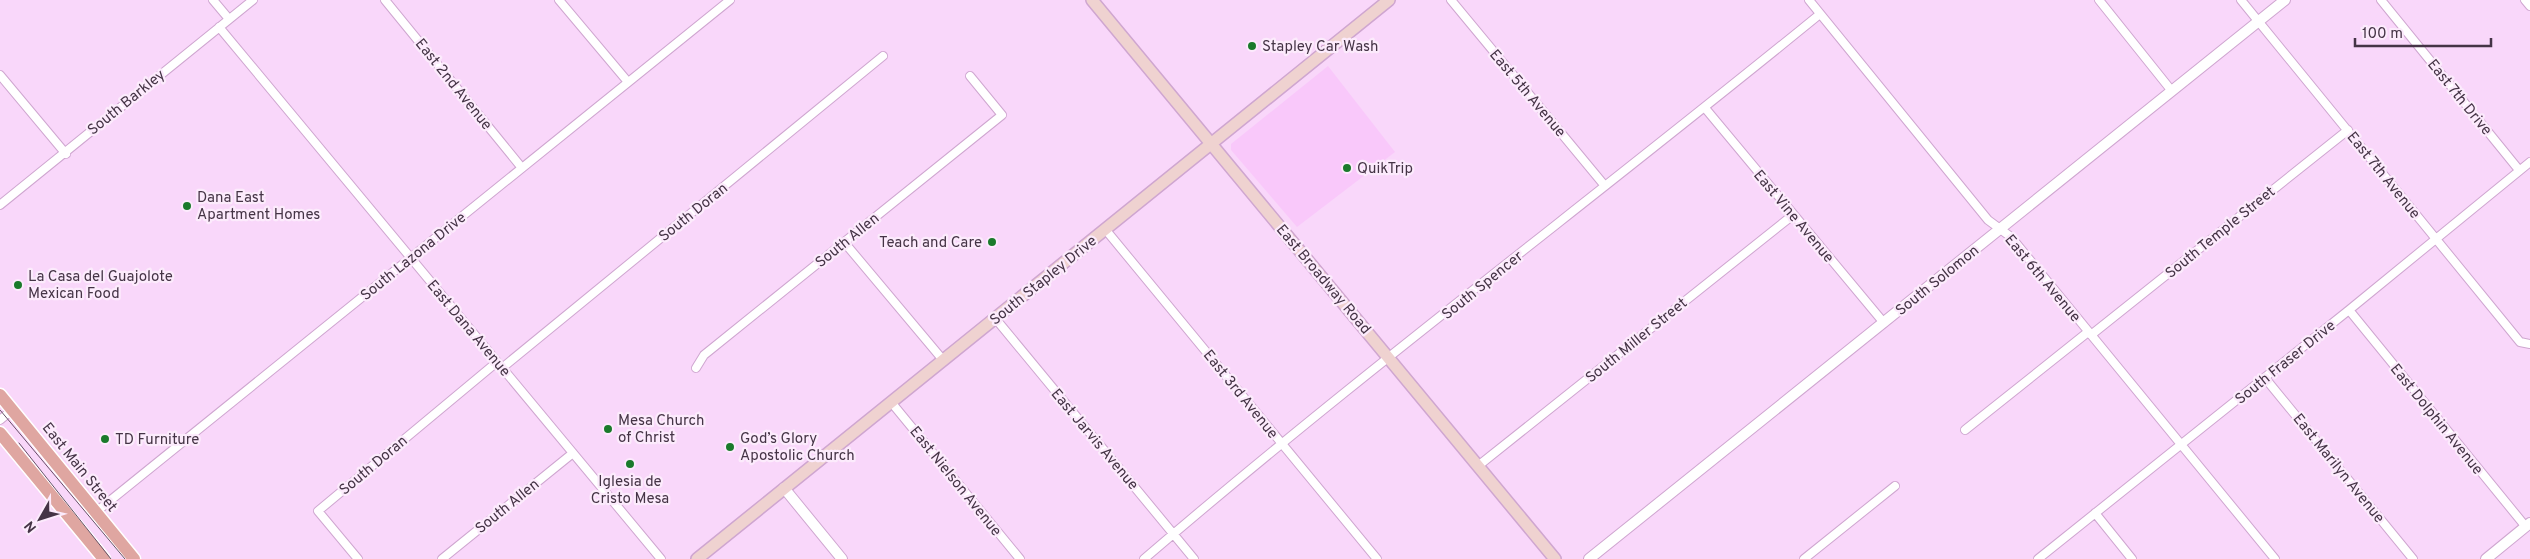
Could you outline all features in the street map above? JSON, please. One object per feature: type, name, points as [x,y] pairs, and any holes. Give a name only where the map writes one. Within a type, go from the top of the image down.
[{"type":"main road","name":"East Broadway Road","points":[[1092,0],[1555,559]]},
{"type":"main road","name":"South Stapley Drive","points":[[698,559],[1385,1]]},
{"type":"main road","name":"East Main Street","points":[[0,395],[134,559]]},
{"type":"main road","points":[[0,433],[104,559]]},
{"type":"street","points":[[213,0],[229,19]]},
{"type":"street","name":"South Barkley","points":[[0,205],[66,154],[78,141],[253,0]]},
{"type":"street","name":"East 2nd Avenue","points":[[385,0],[522,168]]},
{"type":"street","points":[[559,0],[628,82]]},
{"type":"street","name":"East 5th Avenue","points":[[1451,0],[1605,186]]},
{"type":"street","name":"East 6th Avenue","points":[[1809,0],[1988,220],[2011,237],[2275,559]]},
{"type":"street","points":[[2099,0],[2172,90]]},
{"type":"street","name":"East 7th Avenue","points":[[2241,0],[2520,342],[2530,344]]},
{"type":"street","name":"South Solomon","points":[[1589,559],[1884,324],[2285,0]]},
{"type":"street","name":"East 7th Drive","points":[[2382,0],[2519,170]]},
{"type":"street","points":[[2525,0],[2530,6]]},
{"type":"street","name":"South Lazona Drive","points":[[96,512],[726,1]]},
{"type":"street","name":"South Spencer","points":[[1144,559],[1282,444],[1705,108],[1820,14]]},
{"type":"street","name":"East Dana Avenue","points":[[219,27],[661,559]]},
{"type":"street","name":"South Doran","points":[[358,559],[318,511],[883,56]]},
{"type":"street","points":[[0,75],[66,154]]},
{"type":"street","name":"South Allen","points":[[696,368],[704,355],[1002,115],[970,76]]},
{"type":"street","name":"East Vine Avenue","points":[[1705,108],[1884,324]]},
{"type":"street","name":"South Temple Street","points":[[1965,430],[2348,130]]},
{"type":"street","name":"South Fraser Drive","points":[[2038,559],[2265,378],[2530,162]]},
{"type":"street","name":"South Miller Street","points":[[1478,466],[1793,215]]},
{"type":"street","name":"East 3rd Avenue","points":[[1105,229],[1377,559]]},
{"type":"street","points":[[844,242],[943,360]]},
{"type":"street","name":"East Dolphin Avenue","points":[[2349,310],[2528,525]]},
{"type":"street","name":"East Jarvis Avenue","points":[[995,318],[1194,559]]},
{"type":"street","name":"East Marilyn Avenue","points":[[2265,378],[2413,559]]},
{"type":"street","name":"East Nielson Avenue","points":[[891,402],[1020,559]]},
{"type":"street","points":[[0,420],[12,410]]},
{"type":"street","name":"South Allen","points":[[442,559],[573,453]]},
{"type":"street","points":[[1804,559],[1895,486]]},
{"type":"street","points":[[784,488],[842,559]]},
{"type":"street","points":[[2095,513],[2132,559]]},
{"type":"street","points":[[2486,559],[2528,525]]},
{"type":"shaded area","points":[[1328,66],[1395,152],[1297,227],[1231,150],[1231,144]]},
{"type":"tram line","points":[[0,410],[125,559]]},
{"type":"tram line","points":[[19,443],[111,559]]},
{"type":"place","name":"Stapley Car Wash","points":[[1252,46]]},
{"type":"place","name":"QuikTrip","points":[[1347,168]]},
{"type":"place","name":"Dana East Apartment Homes","points":[[187,206]]},
{"type":"place","name":"Teach and Care","points":[[992,242]]},
{"type":"place","name":"La Casa del Guajolote Mexican Food","points":[[18,285]]},
{"type":"place","name":"Mesa Church of Christ","points":[[608,429]]},
{"type":"place","name":"TD Furniture","points":[[105,439]]},
{"type":"place","name":"God’s Glory Apostolic Church","points":[[730,447]]},
{"type":"place","name":"Iglesia de Cristo Mesa","points":[[630,464]]}]
